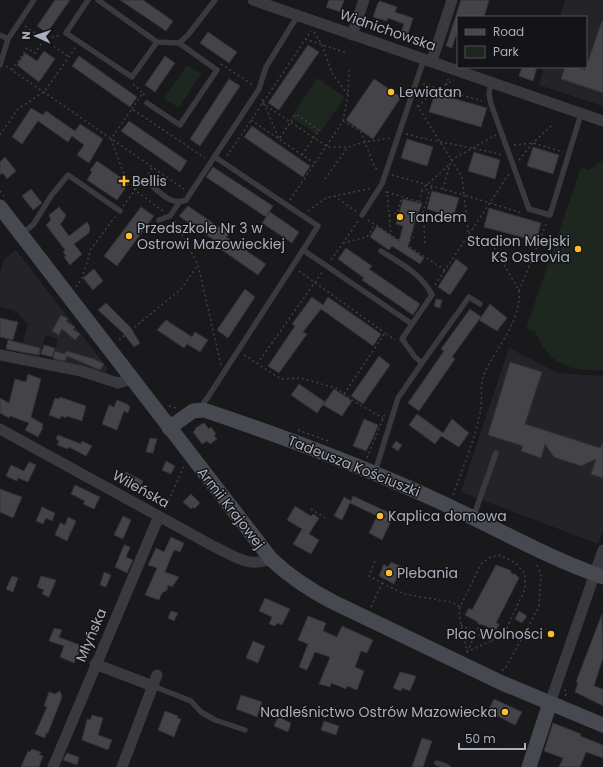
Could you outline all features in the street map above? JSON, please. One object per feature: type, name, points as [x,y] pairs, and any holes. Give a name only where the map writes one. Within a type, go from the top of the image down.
[{"type":"main road","name":"Armii Krajowej","points":[[0,207],[271,559],[294,580],[333,602],[488,676],[603,725]]},
{"type":"main road","points":[[169,428],[193,411],[204,410]]},
{"type":"main road","name":"Tadeusza Kościuszki","points":[[204,410],[375,472],[551,557],[599,576]]},
{"type":"main road","points":[[529,767],[550,703]]},
{"type":"street","name":"Widnichowska","points":[[253,0],[603,121]]},
{"type":"street","points":[[352,35],[364,0]]},
{"type":"street","points":[[428,60],[452,0]]},
{"type":"street","points":[[0,355],[81,371],[118,383],[132,379]]},
{"type":"street","name":"Wileńska","points":[[0,429],[245,561],[260,563],[271,559]]},
{"type":"street","name":"Młyńska","points":[[53,767],[95,664],[159,516]]},
{"type":"street","points":[[550,703],[599,576],[603,550]]},
{"type":"street","points":[[95,664],[153,686]]},
{"type":"street","points":[[122,767],[157,675]]},
{"type":"lane","points":[[0,64],[8,39],[34,0]]},
{"type":"lane","points":[[88,0],[66,33],[132,77],[157,42]]},
{"type":"lane","points":[[98,0],[157,42],[179,43],[217,70],[180,125],[147,103]]},
{"type":"lane","points":[[179,43],[188,35],[215,0]]},
{"type":"lane","points":[[159,220],[170,216],[179,203],[186,200],[259,89],[266,67],[298,15]]},
{"type":"lane","points":[[0,36],[8,39]]},
{"type":"lane","points":[[362,216],[379,191],[411,96],[428,60]]},
{"type":"lane","points":[[491,82],[489,94],[491,104],[529,209],[550,215],[581,114]]},
{"type":"lane","points":[[204,410],[204,402],[318,226],[215,157]]},
{"type":"lane","points":[[21,234],[33,225],[51,196],[68,176],[120,211]]},
{"type":"lane","points":[[145,180],[173,202],[179,203]]},
{"type":"lane","points":[[303,250],[412,324]]},
{"type":"lane","points":[[381,251],[418,275],[428,285],[431,291],[432,295],[402,339],[415,357],[422,363]]},
{"type":"lane","points":[[375,472],[398,398],[470,297],[480,304]]},
{"type":"lane","points":[[473,518],[496,453]]},
{"type":"lane","points":[[153,686],[191,701],[201,712],[216,720],[245,730]]},
{"type":"lane","points":[[437,763],[448,767]]},
{"type":"path","points":[[19,22],[69,57]]},
{"type":"path","points":[[223,162],[312,29],[322,45],[332,73],[348,95]]},
{"type":"path","points":[[12,70],[27,48],[35,53],[44,40],[62,34]]},
{"type":"path","points":[[305,39],[347,53]]},
{"type":"path","points":[[0,136],[18,109],[44,92],[80,42]]},
{"type":"path","points":[[219,62],[269,94]]},
{"type":"path","points":[[0,64],[12,70],[190,194]]},
{"type":"path","points":[[287,205],[343,121],[348,95],[349,70]]},
{"type":"path","points":[[445,90],[450,74]]},
{"type":"path","points":[[132,77],[128,81],[143,93]]},
{"type":"path","points":[[418,107],[438,88],[459,77]]},
{"type":"path","points":[[421,83],[491,104]]},
{"type":"path","points":[[259,89],[262,103],[279,139]]},
{"type":"path","points":[[411,96],[462,177],[469,238],[494,247],[518,291],[519,297],[513,320],[507,335],[484,374],[481,408],[451,500]]},
{"type":"path","points":[[262,103],[326,146],[348,147],[398,135],[440,143],[474,147],[510,157]]},
{"type":"path","points":[[279,139],[296,114],[319,130],[302,155]]},
{"type":"path","points":[[251,120],[315,163]]},
{"type":"path","points":[[343,121],[361,132],[375,168],[427,185],[464,194],[525,213]]},
{"type":"path","points":[[431,291],[513,168],[533,143],[553,124]]},
{"type":"path","points":[[443,189],[451,160],[501,132]]},
{"type":"path","points":[[506,146],[533,143],[569,154]]},
{"type":"path","points":[[325,179],[348,147]]},
{"type":"path","points":[[419,202],[422,191],[450,164]]},
{"type":"path","points":[[145,180],[152,167]]},
{"type":"path","points":[[76,286],[82,278],[91,248],[140,184]]},
{"type":"path","points":[[301,215],[326,198],[370,187],[425,204]]},
{"type":"path","points":[[422,191],[435,187]]},
{"type":"path","points":[[425,242],[423,216],[430,189]]},
{"type":"path","points":[[387,192],[391,234]]},
{"type":"path","points":[[334,196],[445,270]]},
{"type":"path","points":[[389,215],[397,213],[402,197]]},
{"type":"path","points":[[257,364],[362,216]]},
{"type":"path","points":[[518,291],[547,220]]},
{"type":"path","points":[[343,243],[367,237],[375,224]]},
{"type":"path","points":[[406,244],[414,237]]},
{"type":"path","points":[[118,341],[181,289],[198,265]]},
{"type":"path","points":[[292,266],[396,341]]},
{"type":"path","points":[[344,394],[385,333]]},
{"type":"path","points":[[238,350],[281,379],[300,378],[336,388],[390,422]]},
{"type":"path","points":[[167,406],[183,407]]},
{"type":"path","points":[[366,460],[382,417],[389,406]]},
{"type":"path","points":[[159,516],[165,511],[184,463]]},
{"type":"path","points":[[311,509],[325,518]]},
{"type":"path","points":[[499,555],[516,563],[525,574],[526,589],[504,634],[467,652],[459,616],[460,607],[481,564],[489,558],[499,555]]},
{"type":"path","points":[[375,560],[369,576],[382,584],[404,594],[450,602],[460,607]]},
{"type":"path","points":[[500,673],[506,667],[539,607],[541,574],[537,565]]},
{"type":"path","points":[[369,610],[382,584]]},
{"type":"path","points":[[466,655],[480,624]]},
{"type":"path","points":[[461,625],[490,641]]},
{"type":"shaded area","points":[[565,0],[603,0],[603,106],[539,85],[544,68],[587,68],[587,16],[560,16]]},
{"type":"shaded area","points":[[16,250],[108,369],[105,374],[52,360],[58,339],[45,335],[40,357],[20,353],[28,324],[16,311],[0,307],[0,273],[4,259]]},
{"type":"shaded area","points":[[509,348],[558,373],[603,376],[603,530],[598,544],[461,492]]},
{"type":"green space","points":[[187,65],[201,74],[179,108],[164,98]]},
{"type":"green space","points":[[317,78],[345,97],[318,135],[291,117]]},
{"type":"green space","name":"Stadion Miejski KS Ostrovia","points":[[603,160],[603,370],[581,370],[562,364],[553,358],[540,342],[535,331],[526,329],[581,167],[589,170]]},
{"type":"building","points":[[55,0],[70,0],[47,33],[37,26]]},
{"type":"building","points":[[120,0],[143,0],[173,21],[166,31]]},
{"type":"building","points":[[329,0],[344,0],[340,12],[326,7]]},
{"type":"building","points":[[461,0],[489,0],[484,16],[457,16],[457,32],[452,48],[446,46]]},
{"type":"building","points":[[380,1],[397,7],[395,12],[413,18],[408,34],[401,32],[404,24],[388,18],[387,21],[373,17]]},
{"type":"building","points":[[603,21],[603,93],[561,79],[565,68],[580,68],[585,70],[587,68],[587,64]]},
{"type":"building","points":[[208,32],[237,52],[229,63],[200,43]]},
{"type":"building","points":[[308,45],[319,52],[279,110],[268,103]]},
{"type":"building","points":[[44,51],[55,59],[39,82],[17,65],[25,53],[37,61]]},
{"type":"building","points":[[79,56],[137,97],[130,107],[72,66]]},
{"type":"building","points":[[165,56],[175,63],[155,92],[145,85]]},
{"type":"building","points":[[522,68],[537,68],[533,81],[519,76]]},
{"type":"building","points":[[229,79],[240,86],[200,146],[190,139]]},
{"type":"building","points":[[374,79],[401,97],[373,139],[346,120]]},
{"type":"building","points":[[435,93],[487,108],[481,127],[429,112]]},
{"type":"building","points":[[31,108],[43,115],[46,111],[75,131],[80,124],[103,139],[89,163],[77,155],[84,145],[72,136],[68,142],[38,121],[22,144],[12,137]]},
{"type":"building","points":[[129,121],[187,161],[180,172],[121,131]]},
{"type":"building","points":[[252,126],[310,166],[303,177],[244,137]]},
{"type":"building","points":[[407,139],[433,147],[427,166],[401,158]]},
{"type":"building","points":[[533,147],[559,155],[553,174],[527,166]]},
{"type":"building","points":[[474,152],[500,160],[495,179],[468,171]]},
{"type":"building","points":[[5,157],[16,171],[7,179],[3,173],[0,175],[0,162]]},
{"type":"building","points":[[97,161],[129,183],[117,200],[87,180],[92,172],[90,170]]},
{"type":"building","points":[[213,167],[273,206],[266,217],[206,177]]},
{"type":"building","points":[[31,189],[42,203],[33,210],[22,196]]},
{"type":"building","points":[[432,191],[459,198],[453,217],[427,209]]},
{"type":"building","points":[[403,199],[422,204],[419,212],[418,211],[408,247],[424,258],[420,264],[392,246],[389,250],[370,237],[377,226],[399,241],[403,226],[396,224]]},
{"type":"building","points":[[188,206],[229,234],[226,237],[266,264],[258,275],[219,248],[221,245],[179,216]]},
{"type":"building","points":[[59,207],[66,215],[60,224],[69,236],[87,222],[90,227],[89,233],[74,244],[82,254],[70,265],[64,257],[66,256],[63,252],[65,250],[46,225],[51,220],[49,215]]},
{"type":"building","name":"Przedszkole Nr 3 w Ostrowi Mazowieckiej","points":[[141,207],[154,216],[117,266],[104,256]]},
{"type":"building","points":[[489,208],[541,223],[536,241],[484,227]]},
{"type":"building","points":[[270,212],[299,232],[292,243],[262,223]]},
{"type":"building","points":[[346,248],[372,266],[369,269],[420,304],[413,315],[362,280],[364,278],[338,259]]},
{"type":"building","points":[[456,259],[468,268],[450,295],[438,287]]},
{"type":"building","points":[[94,269],[103,281],[93,290],[83,278]]},
{"type":"building","points":[[245,289],[255,297],[228,338],[217,330]]},
{"type":"building","points":[[312,297],[323,305],[328,297],[381,334],[373,346],[321,309],[303,332],[307,334],[279,373],[268,366],[295,326],[292,324]]},
{"type":"building","points":[[436,299],[442,300],[440,308],[434,306]]},
{"type":"building","points":[[106,303],[130,327],[140,343],[134,347],[123,333],[98,310]]},
{"type":"building","points":[[490,304],[507,318],[497,331],[479,320]]},
{"type":"building","points":[[470,309],[481,317],[452,357],[455,359],[419,411],[408,403],[444,351],[441,349]]},
{"type":"building","points":[[61,315],[68,319],[66,321],[75,327],[73,329],[80,334],[75,340],[62,329],[59,335],[52,331]]},
{"type":"building","points":[[0,318],[18,322],[13,340],[0,337]]},
{"type":"building","points":[[166,320],[192,337],[195,332],[208,340],[200,352],[187,344],[184,348],[157,330]]},
{"type":"building","points":[[8,340],[40,348],[39,355],[6,349]]},
{"type":"building","points":[[44,345],[55,348],[52,357],[41,354]]},
{"type":"building","points":[[55,351],[65,354],[66,351],[94,359],[104,364],[100,370],[67,356],[65,361],[55,359],[53,358]]},
{"type":"building","points":[[379,356],[390,365],[363,404],[351,396]]},
{"type":"building","points":[[510,362],[542,372],[525,424],[600,448],[603,442],[603,478],[591,474],[596,459],[581,466],[554,457],[545,444],[541,458],[521,451],[523,446],[488,435]]},
{"type":"building","points":[[28,374],[41,379],[31,417],[43,424],[43,428],[38,437],[25,430],[29,423],[10,416],[9,418],[0,413],[0,398],[9,403],[15,379],[26,382]]},
{"type":"building","points":[[299,384],[325,402],[317,413],[291,395]]},
{"type":"building","points":[[334,389],[352,401],[342,416],[323,405]]},
{"type":"building","points":[[60,397],[86,406],[82,421],[67,416],[66,418],[61,416],[60,419],[49,415],[55,398],[59,399]]},
{"type":"building","points":[[117,400],[127,404],[130,407],[128,413],[124,411],[117,430],[102,424],[109,405],[114,407]]},
{"type":"building","points":[[417,414],[443,433],[452,419],[469,433],[459,447],[441,436],[435,444],[409,425]]},
{"type":"building","points":[[364,419],[378,425],[366,451],[353,446]]},
{"type":"building","points":[[204,423],[209,429],[211,427],[216,434],[214,436],[217,439],[210,444],[207,441],[202,444],[193,432],[196,429],[195,428]]},
{"type":"building","points":[[58,435],[81,444],[82,441],[92,446],[86,456],[69,447],[68,449],[57,445],[59,441],[56,439]]},
{"type":"building","points":[[150,438],[157,439],[153,453],[146,452]]},
{"type":"building","points":[[396,441],[402,445],[398,451],[392,447]]},
{"type":"building","points":[[166,461],[175,466],[171,474],[162,470]]},
{"type":"building","points":[[29,462],[36,465],[28,482],[18,478],[17,481],[6,476],[11,465],[24,471]]},
{"type":"building","points":[[126,472],[143,481],[138,491],[121,483]]},
{"type":"building","points":[[75,485],[100,497],[94,509],[83,504],[85,501],[71,494]]},
{"type":"building","points":[[0,489],[22,497],[13,518],[0,512]]},
{"type":"building","points":[[191,494],[200,503],[194,509],[193,507],[191,509],[183,502]]},
{"type":"building","points":[[353,496],[394,515],[382,540],[369,533],[377,516],[350,503],[342,520],[334,516],[344,497],[351,501]]},
{"type":"building","points":[[295,506],[311,516],[313,514],[319,518],[309,534],[319,540],[311,554],[293,544],[302,529],[287,520]]},
{"type":"building","points":[[42,507],[55,513],[52,521],[46,518],[43,524],[36,521]]},
{"type":"building","points":[[123,516],[131,520],[123,539],[114,535]]},
{"type":"building","points":[[68,517],[76,521],[67,541],[55,535],[60,523],[65,525]]},
{"type":"building","points":[[171,537],[184,543],[180,552],[175,550],[173,552],[165,572],[179,577],[172,587],[168,585],[167,590],[162,593],[159,600],[145,595],[157,568],[148,565],[156,548],[164,552]]},
{"type":"building","points":[[124,545],[130,547],[126,557],[133,560],[127,573],[115,567]]},
{"type":"building","name":"Plebania","points":[[391,562],[402,567],[394,584],[379,576],[384,564],[388,567]]},
{"type":"building","points":[[496,565],[510,570],[512,574],[515,574],[519,578],[496,623],[499,624],[496,630],[477,623],[478,622],[465,615],[469,608],[472,610]]},
{"type":"building","points":[[104,572],[111,575],[106,587],[100,585]]},
{"type":"building","points":[[12,576],[18,578],[13,592],[6,589]]},
{"type":"building","points":[[41,576],[56,580],[49,597],[42,594],[44,590],[37,587]]},
{"type":"building","points":[[265,598],[290,609],[282,625],[277,623],[275,626],[269,624],[272,617],[259,611]]},
{"type":"building","points":[[171,611],[178,613],[174,621],[168,618]]},
{"type":"building","points":[[519,611],[527,616],[522,623],[515,619]]},
{"type":"building","points":[[602,614],[603,658],[594,686],[603,689],[603,706],[575,692],[578,683],[576,682]]},
{"type":"building","points":[[308,616],[326,623],[323,631],[337,637],[342,626],[373,640],[367,653],[361,651],[355,667],[364,671],[357,690],[347,686],[346,689],[331,683],[330,687],[319,684],[330,657],[315,652],[307,670],[299,667],[308,644],[298,640]]},
{"type":"building","points":[[54,628],[62,630],[59,637],[82,646],[74,663],[60,657],[64,646],[49,641]]},
{"type":"building","points":[[253,641],[265,646],[258,663],[246,658]]},
{"type":"building","points":[[400,672],[416,676],[410,691],[402,688],[401,691],[393,688]]},
{"type":"building","points":[[60,691],[62,697],[48,733],[46,733],[45,738],[35,734],[47,707],[44,706],[49,692],[55,694]]},
{"type":"building","points":[[241,695],[262,702],[257,717],[236,709]]},
{"type":"building","name":"Nadleśnictwo Ostrów Mazowiecka","points":[[494,699],[522,712],[515,725],[488,711]]},
{"type":"building","points":[[165,711],[178,716],[177,718],[181,719],[174,737],[158,730]]},
{"type":"building","points":[[92,715],[103,718],[98,735],[112,740],[108,750],[82,740],[87,719],[90,720]]},
{"type":"building","points":[[278,717],[291,723],[288,732],[274,726]]},
{"type":"building","points":[[324,721],[339,726],[336,735],[321,730]]},
{"type":"building","points":[[553,723],[581,734],[580,736],[603,745],[603,758],[586,752],[580,767],[559,767],[563,758],[544,751]]},
{"type":"building","points":[[422,738],[432,741],[423,767],[412,767]]},
{"type":"building","points":[[32,749],[41,752],[39,755],[43,756],[39,767],[21,767],[28,751],[30,752]]},
{"type":"building","points":[[67,753],[79,757],[77,765],[63,760]]},
{"type":"place","name":"Lewiatan","points":[[391,92]]},
{"type":"place","name":"Bellis","points":[[124,181]]},
{"type":"place","name":"Tandem","points":[[400,217]]},
{"type":"place","name":"Przedszkole Nr 3 w Ostrowi Mazowieckiej","points":[[129,236]]},
{"type":"place","name":"Stadion Miejski KS Ostrovia","points":[[578,249]]},
{"type":"place","name":"Kaplica domowa","points":[[380,516]]},
{"type":"place","name":"Plebania","points":[[389,573]]},
{"type":"place","name":"Plac Wolności","points":[[551,634]]},
{"type":"place","name":"Nadleśnictwo Ostrów Mazowiecka","points":[[505,712]]}]
